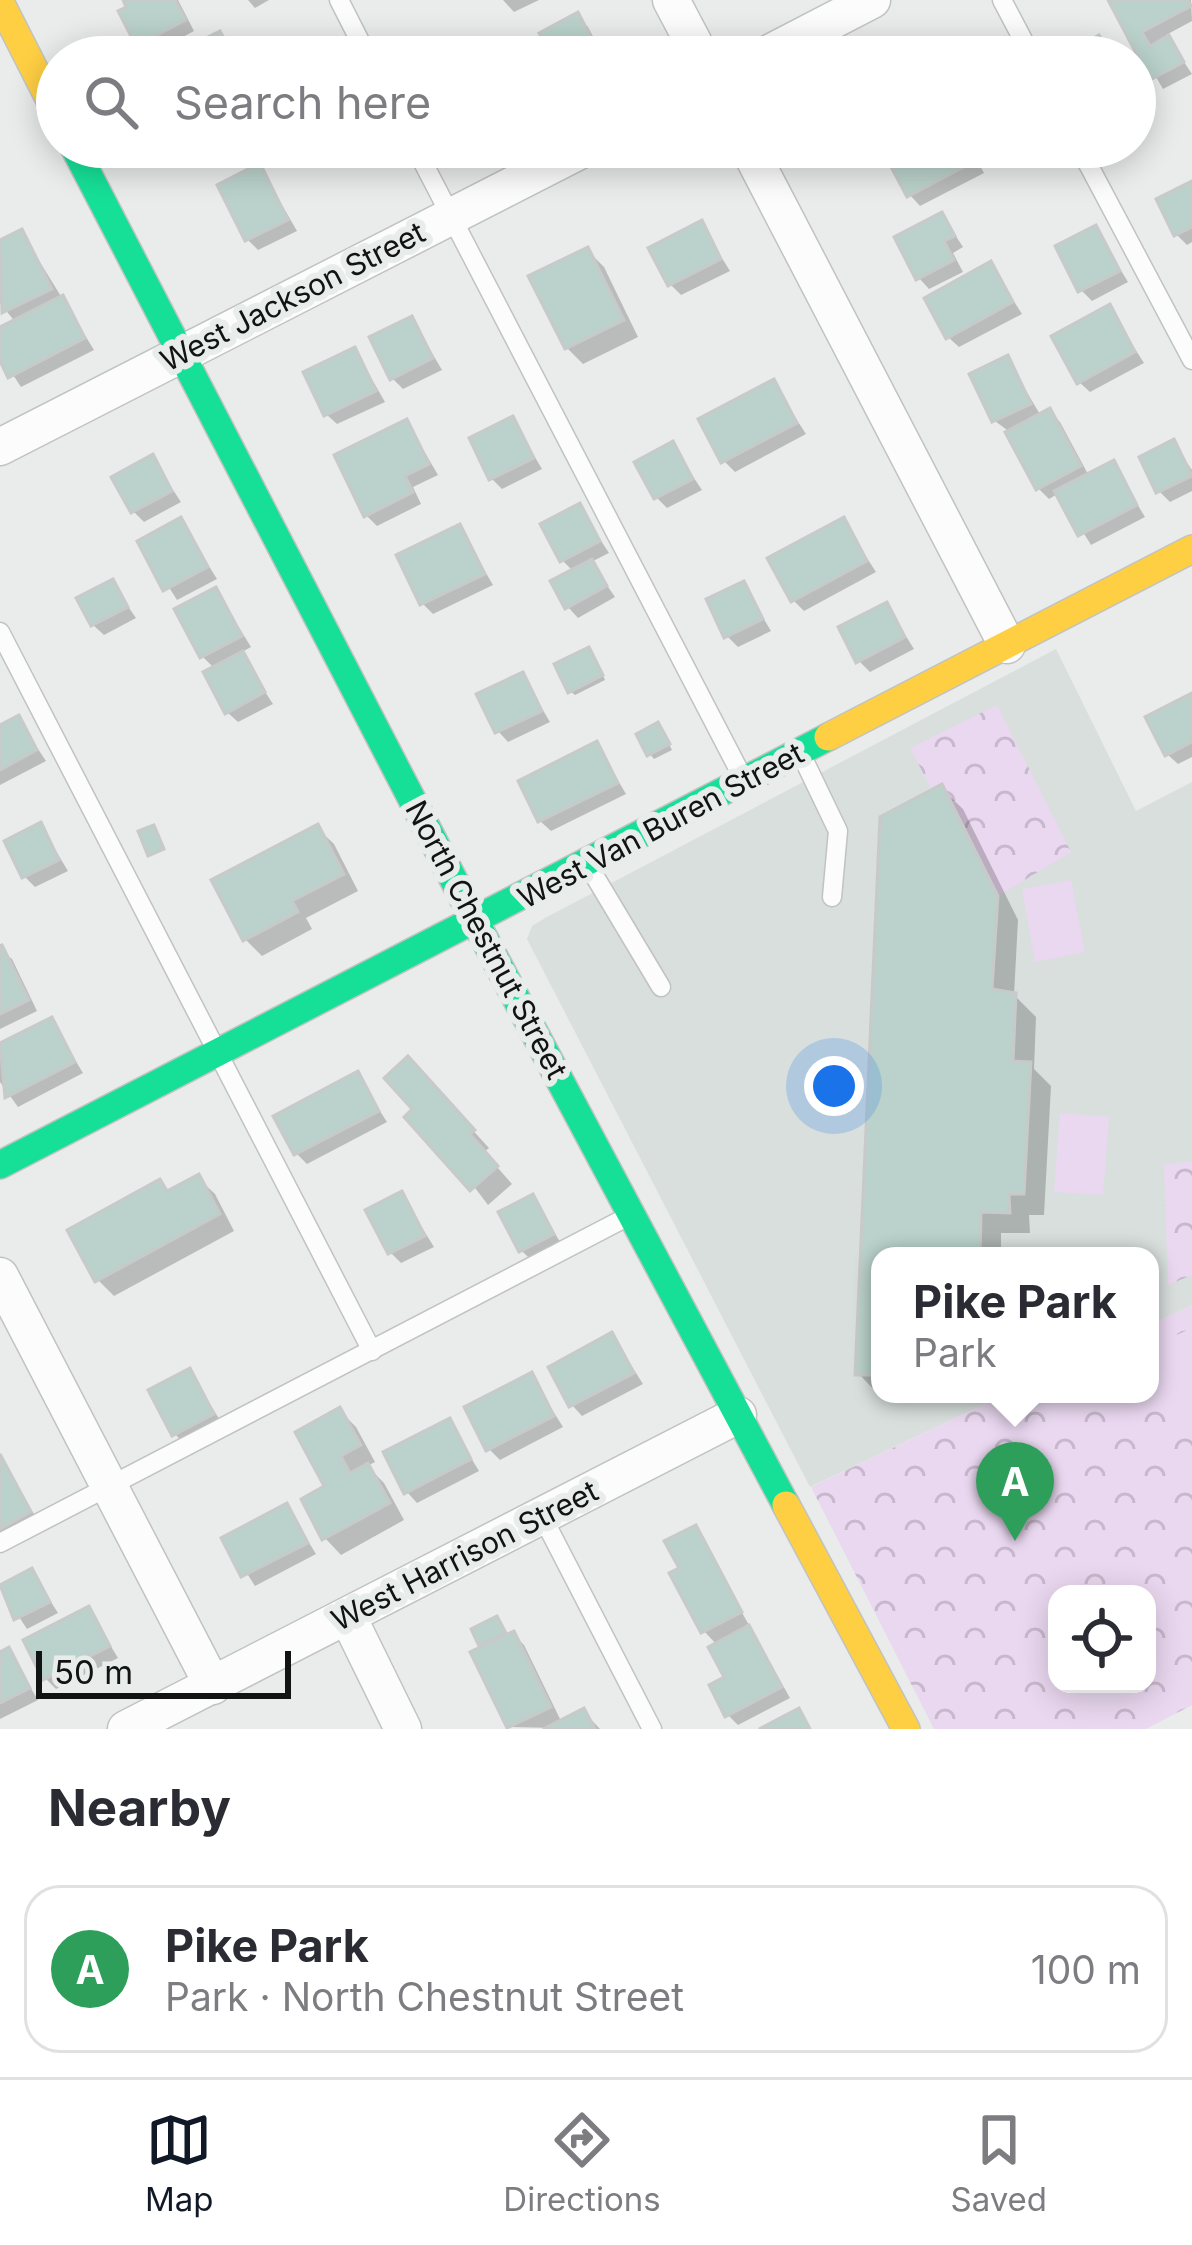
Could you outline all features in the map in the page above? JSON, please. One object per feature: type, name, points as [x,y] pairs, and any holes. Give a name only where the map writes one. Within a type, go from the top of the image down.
[{"type":"main road","points":[[0,2],[36,73]]},
{"type":"main road","name":"North Chestnut Street","points":[[84,168],[476,923],[905,1729]]},
{"type":"main road","name":"West Van Buren Street","points":[[0,1165],[1192,549]]},
{"type":"street","points":[[671,0],[690,36]]},
{"type":"street","points":[[803,36],[872,0]]},
{"type":"street","name":"West Jackson Street","points":[[0,447],[545,168]]},
{"type":"street","points":[[759,168],[1007,645]]},
{"type":"street","points":[[0,1276],[213,1686]]},
{"type":"street","name":"West Harrison Street","points":[[127,1729],[738,1415]]},
{"type":"street","points":[[348,1617],[403,1729]]},
{"type":"lane","points":[[338,0],[357,36]]},
{"type":"lane","points":[[1002,0],[1021,36]]},
{"type":"lane","points":[[426,168],[745,782]]},
{"type":"lane","points":[[1090,168],[1192,360]]},
{"type":"lane","points":[[0,632],[372,1351]]},
{"type":"lane","points":[[800,754],[838,832],[832,897]]},
{"type":"lane","points":[[588,865],[661,987]]},
{"type":"lane","points":[[0,1543],[632,1214]]},
{"type":"lane","points":[[542,1516],[652,1729]]},
{"type":"shaded area","points":[[1056,649],[1136,811],[1192,782],[1192,1305],[1159,1321],[1159,1247],[871,1247],[871,1403],[987,1403],[810,1487],[527,939],[532,926]]},
{"type":"green space","points":[[997,705],[1071,852],[998,896],[942,785],[932,790],[910,748]]},
{"type":"green space","points":[[1071,880],[1085,952],[1035,962],[1022,889]]},
{"type":"green space","points":[[1060,1113],[1109,1117],[1103,1195],[1054,1192]]},
{"type":"green space","points":[[1192,1161],[1192,1275],[1168,1285],[1164,1165]]},
{"type":"green space","points":[[1192,1305],[1192,1705],[1146,1729],[934,1729],[811,1487],[987,1403],[1159,1403],[1159,1321]]},
{"type":"green space","points":[[1192,1328],[1192,1436],[1159,1386],[1159,1343]]},
{"type":"building","points":[[123,0],[175,0],[186,20],[155,36],[131,36],[118,11],[126,7]]},
{"type":"building","points":[[1108,0],[1188,0],[1191,6],[1142,32],[1144,36],[1127,36]]},
{"type":"building","points":[[578,12],[590,36],[541,36]]},
{"type":"building","points":[[1169,35],[1184,62],[1156,77],[1156,43]]},
{"type":"building","points":[[250,168],[262,168],[288,220],[245,241],[217,185]]},
{"type":"building","points":[[892,168],[962,168],[907,197]]},
{"type":"building","points":[[1192,181],[1192,227],[1174,236],[1156,199]]},
{"type":"building","points":[[942,212],[955,236],[944,241],[954,260],[916,280],[894,237]]},
{"type":"building","points":[[702,220],[721,259],[668,286],[648,248]]},
{"type":"building","points":[[1096,225],[1120,271],[1078,292],[1055,246]]},
{"type":"building","points":[[22,229],[52,289],[2,313],[0,240]]},
{"type":"building","points":[[588,247],[624,320],[565,349],[528,276]]},
{"type":"building","points":[[991,261],[1013,302],[946,339],[924,298]]},
{"type":"building","points":[[63,295],[85,338],[8,378],[0,361],[0,327]]},
{"type":"building","points":[[1110,304],[1135,352],[1077,384],[1051,336]]},
{"type":"building","points":[[412,316],[433,358],[390,380],[369,337]]},
{"type":"building","points":[[355,347],[376,391],[324,416],[303,372]]},
{"type":"building","points":[[1008,355],[1031,404],[992,422],[969,374]]},
{"type":"building","points":[[774,379],[797,423],[721,463],[698,419]]},
{"type":"building","points":[[1050,408],[1081,466],[1036,490],[1005,432]]},
{"type":"building","points":[[513,416],[534,458],[489,480],[469,438]]},
{"type":"building","points":[[407,419],[429,464],[405,476],[413,492],[364,517],[334,455]]},
{"type":"building","points":[[1174,439],[1192,476],[1156,493],[1139,457]]},
{"type":"building","points":[[673,441],[693,479],[654,499],[634,462]]},
{"type":"building","points":[[153,454],[172,491],[131,513],[111,477]]},
{"type":"building","points":[[1114,460],[1137,505],[1078,536],[1054,491]]},
{"type":"building","points":[[580,503],[600,541],[560,562],[540,524]]},
{"type":"building","points":[[181,517],[208,567],[163,591],[137,541]]},
{"type":"building","points":[[844,517],[867,561],[791,602],[767,558]]},
{"type":"building","points":[[460,524],[485,574],[420,605],[396,555]]},
{"type":"building","points":[[592,559],[607,586],[565,609],[550,581]]},
{"type":"building","points":[[113,579],[128,607],[91,626],[76,598]]},
{"type":"building","points":[[744,581],[763,619],[724,638],[706,599]]},
{"type":"building","points":[[216,587],[242,636],[200,658],[174,609]]},
{"type":"building","points":[[887,602],[905,637],[856,663],[838,627]]},
{"type":"building","points":[[589,647],[603,675],[568,693],[554,664]]},
{"type":"building","points":[[243,651],[265,692],[225,714],[203,672]]},
{"type":"building","points":[[523,672],[542,711],[495,733],[476,694]]},
{"type":"building","points":[[1192,693],[1192,742],[1165,756],[1145,717]]},
{"type":"building","points":[[19,715],[37,750],[0,770],[0,725]]},
{"type":"building","points":[[658,722],[670,744],[647,756],[636,734]]},
{"type":"building","points":[[597,741],[618,783],[538,822],[518,781]]},
{"type":"building","points":[[942,784],[998,896],[992,989],[1016,993],[1013,1061],[1031,1062],[1024,1194],[1009,1194],[1010,1213],[981,1212],[980,1247],[871,1247],[871,1375],[855,1375],[880,817]]},
{"type":"building","points":[[41,822],[59,860],[22,878],[4,841]]},
{"type":"building","points":[[318,824],[344,874],[292,901],[298,912],[243,941],[211,880]]},
{"type":"building","points":[[154,825],[164,849],[148,856],[138,831]]},
{"type":"building","points":[[0,946],[29,1000],[0,1014]]},
{"type":"building","points":[[52,1017],[75,1062],[5,1098],[0,1043]]},
{"type":"building","points":[[408,1056],[475,1130],[470,1134],[498,1166],[470,1191],[404,1117],[412,1109],[384,1078]]},
{"type":"building","points":[[358,1071],[379,1111],[294,1155],[273,1116]]},
{"type":"building","points":[[199,1174],[220,1214],[95,1282],[67,1230],[160,1179],[167,1191]]},
{"type":"building","points":[[402,1191],[425,1236],[388,1254],[365,1210]]},
{"type":"building","points":[[533,1194],[554,1234],[519,1252],[498,1212]]},
{"type":"building","points":[[612,1332],[634,1373],[569,1407],[548,1367]]},
{"type":"building","points":[[190,1368],[214,1414],[172,1436],[148,1390]]},
{"type":"building","points":[[532,1372],[554,1416],[486,1451],[464,1407]]},
{"type":"building","points":[[340,1407],[361,1445],[341,1456],[350,1473],[368,1463],[390,1503],[322,1540],[301,1499],[324,1486],[295,1432]]},
{"type":"building","points":[[450,1418],[471,1459],[404,1494],[383,1452]]},
{"type":"building","points":[[0,1454],[31,1512],[0,1529]]},
{"type":"building","points":[[287,1503],[308,1543],[241,1577],[221,1538]]},
{"type":"building","points":[[696,1525],[742,1612],[701,1633],[669,1573],[679,1568],[664,1541]]},
{"type":"building","points":[[32,1568],[50,1602],[14,1620],[0,1585]]},
{"type":"building","points":[[89,1606],[110,1646],[43,1680],[23,1640]]},
{"type":"building","points":[[497,1616],[506,1633],[479,1646],[471,1629]]},
{"type":"building","points":[[749,1625],[782,1687],[725,1717],[709,1685],[724,1677],[708,1647]]},
{"type":"building","points":[[514,1631],[551,1707],[507,1728],[470,1652]]},
{"type":"building","points":[[9,1647],[30,1688],[0,1703],[0,1652]]},
{"type":"building","points":[[584,1708],[595,1729],[543,1729]]},
{"type":"building","points":[[799,1708],[810,1729],[759,1729]]},
{"type":"traffic: fast","points":[[85,168],[476,923],[786,1505]]},
{"type":"traffic: fast","points":[[0,1165],[828,737]]},
{"type":"traffic: slow","points":[[0,2],[36,73]]},
{"type":"traffic: slow","points":[[828,737],[1192,549]]},
{"type":"traffic: slow","points":[[786,1505],[906,1729]]},
{"type":"place","name":"Pike Park","points":[[1015,1541]]}]
